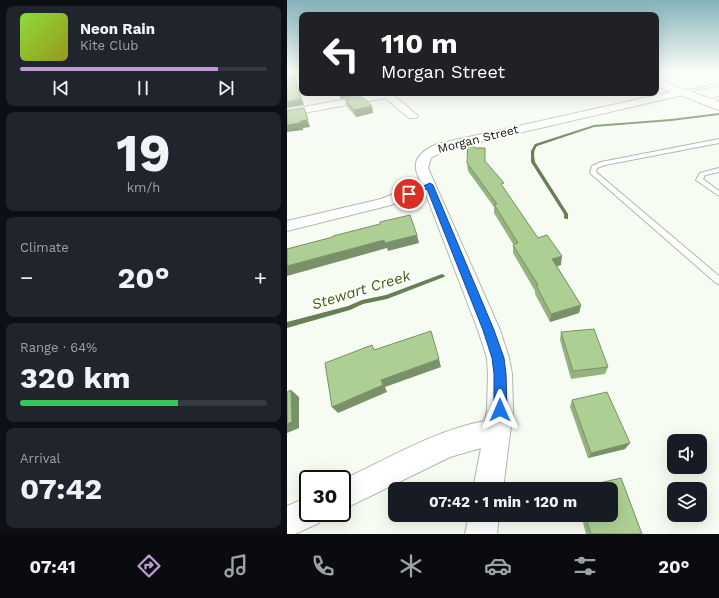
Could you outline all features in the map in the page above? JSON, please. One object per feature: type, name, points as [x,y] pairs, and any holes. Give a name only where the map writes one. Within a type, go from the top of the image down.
[{"type":"street","points":[[287,113],[371,97]]},
{"type":"street","points":[[390,97],[413,116]]},
{"type":"street","name":"Morgan Street","points":[[430,185],[422,168],[422,162],[428,153],[441,147],[662,97]]},
{"type":"street","points":[[702,97],[713,100],[719,106]]},
{"type":"street","points":[[287,226],[385,202],[430,185],[489,330],[498,358],[500,374],[500,410],[489,482]]},
{"type":"street","points":[[351,491],[444,446],[480,434],[497,433]]},
{"type":"street","points":[[287,522],[299,516]]},
{"type":"street","points":[[481,534],[483,522]]},
{"type":"lane","points":[[719,141],[603,162],[595,167],[593,173],[719,280]]},
{"type":"lane","points":[[719,170],[702,174],[699,180],[719,194]]},
{"type":"building","points":[[287,97],[300,97],[301,99],[287,102]]},
{"type":"building","points":[[362,97],[372,106],[354,110],[345,100]]},
{"type":"building","points":[[304,108],[308,120],[287,125],[287,111]]},
{"type":"building","points":[[468,139],[475,148],[485,148],[485,161],[504,183],[501,184],[538,238],[547,235],[562,256],[552,259],[581,305],[551,314],[536,285],[538,285],[513,245],[518,243],[494,204],[497,204],[467,163]]},
{"type":"building","points":[[410,215],[417,235],[385,243],[384,240],[287,266],[287,249],[380,224],[380,222]]},
{"type":"building","points":[[594,329],[608,367],[573,371],[561,332]]},
{"type":"building","points":[[431,331],[439,359],[381,380],[383,385],[332,407],[325,363],[372,345],[374,350]]},
{"type":"building","points":[[291,390],[292,422],[287,424],[287,392]]},
{"type":"building","points":[[607,392],[630,443],[591,453],[572,400]]},
{"type":"building","points":[[621,478],[642,534],[591,534],[587,522],[618,522],[618,482],[603,482]]},
{"type":"waterway","name":"Stewart Creek","points":[[566,218],[566,214],[533,162],[532,155],[536,145],[594,126],[671,120],[719,114]]},
{"type":"waterway","name":"Stewart Creek","points":[[287,325],[350,308],[362,302],[387,297],[442,276]]},
{"type":"route","points":[[409,194],[430,185],[489,330],[498,358],[500,374],[500,410]]}]
